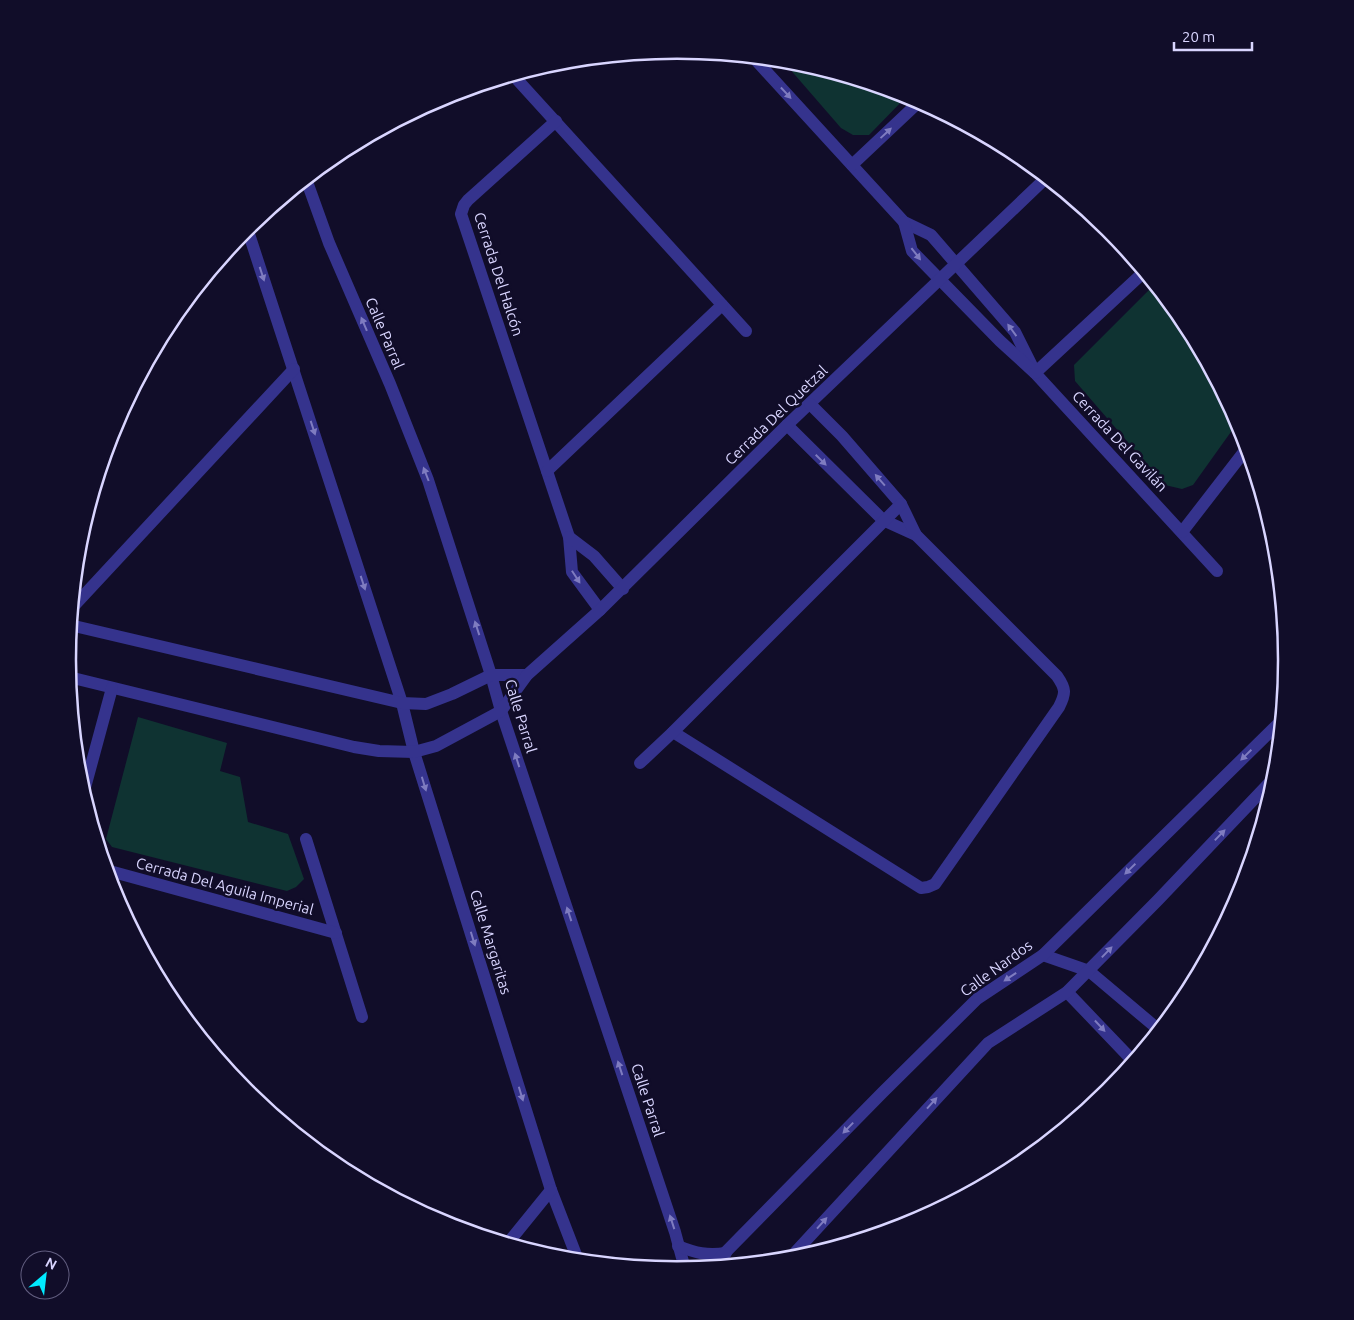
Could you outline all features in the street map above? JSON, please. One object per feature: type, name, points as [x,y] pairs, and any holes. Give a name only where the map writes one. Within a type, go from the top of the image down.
[{"type":"street","points":[[759,65],[904,222]]},
{"type":"street","points":[[518,80],[746,332]]},
{"type":"street","points":[[852,165],[913,108]]},
{"type":"street","name":"Cerrada Del Halcón","points":[[556,121],[468,200],[461,214],[569,537],[572,572],[600,610]]},
{"type":"street","name":"Cerrada Del Quetzal","points":[[501,711],[527,675],[622,589],[787,425],[1042,182]]},
{"type":"street","name":"Calle Parral","points":[[308,185],[329,243],[390,384],[428,480],[492,675],[501,711],[675,1232],[682,1261]]},
{"type":"street","name":"Cerrada Del Gavilán","points":[[904,222],[931,235],[1015,332],[1035,373]]},
{"type":"street","name":"Cerrada Del Gavilán","points":[[904,222],[912,251],[1000,341],[1035,373],[1217,571]]},
{"type":"street","name":"Calle Margaritas","points":[[250,237],[402,703],[414,752],[551,1190],[575,1252]]},
{"type":"street","points":[[1035,373],[1139,276]]},
{"type":"street","points":[[547,471],[722,305]]},
{"type":"street","points":[[79,600],[294,369]]},
{"type":"street","points":[[673,732],[921,888],[935,884],[1059,707],[1065,692],[1057,676],[916,535],[900,504],[842,436],[810,404]]},
{"type":"street","points":[[787,425],[883,520],[916,535]]},
{"type":"street","points":[[1182,532],[1242,455]]},
{"type":"street","points":[[640,764],[900,504]]},
{"type":"street","points":[[569,537],[594,556],[622,589]]},
{"type":"street","points":[[77,627],[402,703],[426,704],[492,675],[527,675]]},
{"type":"street","points":[[76,679],[354,747],[379,751],[414,752],[436,746],[501,711]]},
{"type":"street","points":[[88,780],[112,688]]},
{"type":"street","name":"Calle Nardos","points":[[719,1260],[977,999],[1043,955],[1274,728]]},
{"type":"street","points":[[799,1249],[988,1043],[1068,992],[1264,788]]},
{"type":"street","name":"Cerrada Del Aguila Imperial","points":[[306,838],[362,1017]]},
{"type":"street","name":"Cerrada Del Aguila Imperial","points":[[115,873],[336,932]]},
{"type":"street","points":[[1043,955],[1089,971],[1154,1026]]},
{"type":"street","points":[[1068,992],[1129,1056]]},
{"type":"street","points":[[512,1238],[551,1190]]},
{"type":"street","points":[[678,1246],[694,1253],[726,1253]]},
{"type":"green space","points":[[790,69],[833,79],[901,103],[869,135],[853,135],[841,128]]},
{"type":"green space","points":[[1149,290],[1177,326],[1198,359],[1232,430],[1193,485],[1182,489],[1165,485],[1075,381],[1074,365]]},
{"type":"green space","points":[[138,717],[227,743],[220,771],[240,777],[248,822],[288,834],[304,879],[296,887],[287,891],[112,847],[106,839]]}]
